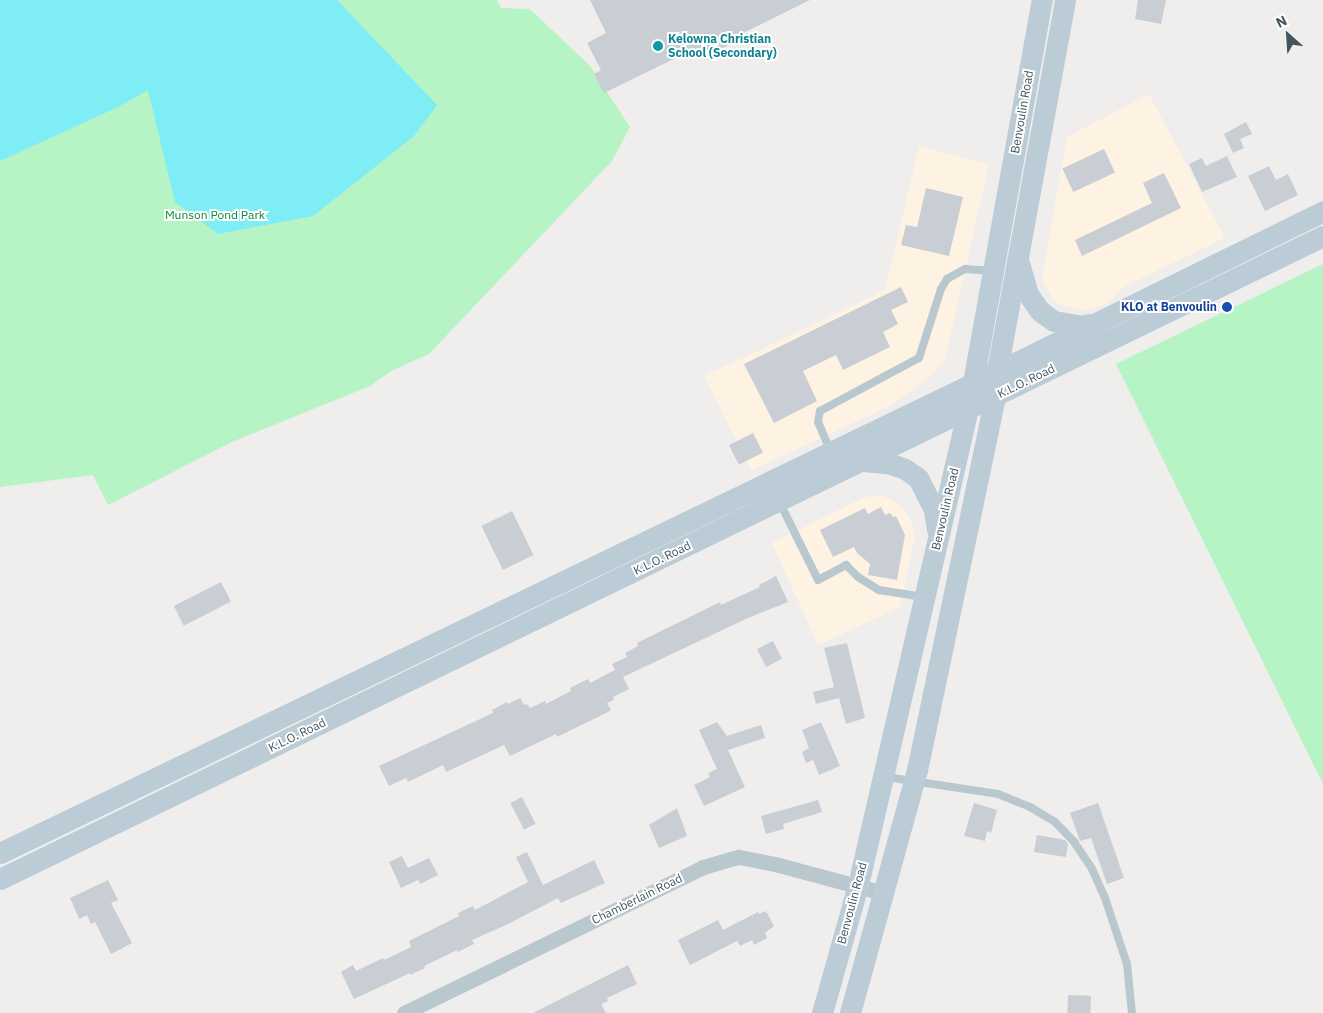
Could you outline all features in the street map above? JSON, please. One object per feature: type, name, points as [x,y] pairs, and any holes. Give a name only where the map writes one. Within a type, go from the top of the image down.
[{"type":"main road","name":"Benvoulin Road","points":[[822,1013],[858,885],[968,410],[1042,0]]},
{"type":"main road","name":"Benvoulin Road","points":[[850,1013],[914,780],[995,397],[997,372],[1065,0]]},
{"type":"main road","name":"K.L.O. Road","points":[[0,853],[997,372],[1323,211]]},
{"type":"main road","name":"K.L.O. Road","points":[[0,879],[1323,236]]},
{"type":"main road","points":[[1018,259],[1024,284],[1040,311],[1054,321],[1068,324],[1081,326],[1098,322]]},
{"type":"main road","points":[[863,461],[888,463],[905,469],[918,478],[934,510],[938,538]]},
{"type":"street","name":"Chamberlain Road","points":[[404,1013],[703,867],[739,857],[858,885],[883,893]]},
{"type":"lane","points":[[831,452],[818,422],[820,411],[919,358],[940,289],[952,275],[971,268],[993,271]]},
{"type":"lane","points":[[779,501],[818,580],[846,565],[858,577],[879,590],[924,598]]},
{"type":"lane","points":[[883,777],[914,780],[1006,797],[1030,807],[1055,822],[1074,842],[1092,869],[1115,926],[1127,964],[1132,1013]]},
{"type":"shaded area","points":[[1149,94],[1225,238],[1125,286],[1108,303],[1087,311],[1068,307],[1054,301],[1042,279],[1067,137]]},
{"type":"shaded area","points":[[919,146],[989,164],[945,360],[927,379],[891,405],[751,471],[704,375],[748,356],[885,290]]},
{"type":"shaded area","points":[[882,496],[899,503],[912,521],[915,537],[900,607],[818,645],[772,543],[865,497]]},
{"type":"green space","name":"Munson Pond Park","points":[[0,0],[497,0],[501,8],[530,9],[590,66],[630,127],[612,161],[429,354],[393,370],[370,386],[232,442],[108,505],[93,475],[0,487]]},
{"type":"green space","points":[[1323,264],[1323,784],[1116,364]]},
{"type":"water","points":[[0,0],[337,0],[437,105],[414,136],[313,216],[218,234],[175,202],[148,90],[118,107],[0,161]]},
{"type":"building","name":"Kelowna Christian School (Secondary)","points":[[590,0],[810,0],[731,39],[733,43],[712,53],[710,49],[691,58],[688,52],[604,93],[594,74],[601,70],[587,43],[606,33]]},
{"type":"building","points":[[1138,0],[1166,0],[1161,24],[1135,19]]},
{"type":"building","points":[[1246,122],[1252,134],[1240,139],[1244,148],[1233,153],[1224,134]]},
{"type":"building","points":[[1104,149],[1115,173],[1073,192],[1062,168]]},
{"type":"building","points":[[1227,156],[1237,177],[1202,192],[1189,164],[1202,158],[1206,166]]},
{"type":"building","points":[[1269,166],[1276,180],[1288,174],[1298,195],[1265,211],[1248,176]]},
{"type":"building","points":[[1164,173],[1181,208],[1082,256],[1075,240],[1152,203],[1143,183]]},
{"type":"building","points":[[926,188],[963,197],[949,256],[901,245],[906,225],[917,227]]},
{"type":"building","points":[[901,287],[908,302],[891,310],[898,324],[883,332],[890,347],[843,370],[836,355],[803,371],[817,401],[774,423],[744,364]]},
{"type":"building","points":[[753,433],[763,453],[739,465],[729,445]]},
{"type":"building","points":[[881,507],[885,515],[890,513],[893,517],[896,516],[905,535],[897,580],[868,575],[870,564],[857,553],[854,547],[833,557],[820,530],[865,508],[868,514]]},
{"type":"building","points":[[512,511],[533,555],[503,570],[481,526]]},
{"type":"building","points":[[776,576],[788,602],[748,618],[623,677],[629,689],[613,697],[614,700],[607,703],[611,710],[606,713],[557,737],[556,734],[510,756],[504,745],[446,772],[443,765],[408,782],[406,778],[389,786],[379,766],[493,713],[492,710],[507,702],[508,704],[520,698],[524,705],[527,704],[530,708],[545,701],[546,704],[571,691],[570,688],[588,679],[590,683],[615,670],[612,664],[627,657],[625,653],[638,646],[637,643],[720,602],[721,605],[760,587],[759,585]]},
{"type":"building","points":[[221,582],[231,602],[184,626],[174,606]]},
{"type":"building","points":[[773,641],[782,659],[766,667],[757,649]]},
{"type":"building","points":[[847,643],[865,718],[846,724],[839,698],[816,704],[813,692],[834,687],[824,648]]},
{"type":"building","points":[[717,722],[727,736],[761,725],[765,738],[728,750],[745,787],[704,806],[694,785],[710,777],[708,773],[717,769],[699,730]]},
{"type":"building","points":[[821,722],[840,766],[819,775],[813,760],[806,763],[802,752],[809,748],[802,730]]},
{"type":"building","points":[[522,797],[536,824],[524,830],[510,803]]},
{"type":"building","points":[[818,800],[822,812],[783,824],[784,829],[766,834],[761,816]]},
{"type":"building","points":[[974,803],[997,810],[991,833],[987,831],[985,841],[964,836]]},
{"type":"building","points":[[1098,803],[1124,878],[1107,884],[1091,838],[1080,841],[1070,813]]},
{"type":"building","points":[[677,808],[687,836],[659,848],[649,825]]},
{"type":"building","points":[[1037,835],[1065,840],[1068,844],[1066,857],[1034,852]]},
{"type":"building","points":[[527,852],[543,885],[594,860],[605,883],[561,903],[558,898],[472,940],[474,944],[458,952],[457,950],[424,966],[425,968],[354,999],[341,972],[353,965],[356,971],[383,958],[384,960],[411,947],[409,941],[459,916],[458,913],[473,906],[475,910],[528,882],[516,857]]},
{"type":"building","points":[[402,856],[408,868],[429,858],[438,875],[420,884],[418,880],[401,888],[389,862]]},
{"type":"building","points":[[108,880],[118,900],[111,903],[132,943],[111,954],[95,922],[91,924],[87,915],[79,919],[70,898]]},
{"type":"building","points":[[766,911],[774,926],[765,933],[767,938],[754,945],[752,940],[740,946],[737,941],[690,965],[678,940],[718,920],[723,930],[758,912],[759,914]]},
{"type":"building","points":[[628,965],[637,984],[607,998],[608,1001],[601,1004],[606,1013],[533,1013]]},
{"type":"building","points":[[1068,995],[1091,996],[1090,1013],[1067,1013]]},
{"type":"place","name":"Kelowna Christian School (Secondary)","points":[[658,46]]},
{"type":"place","name":"KLO at Benvoulin","points":[[1227,307]]}]
